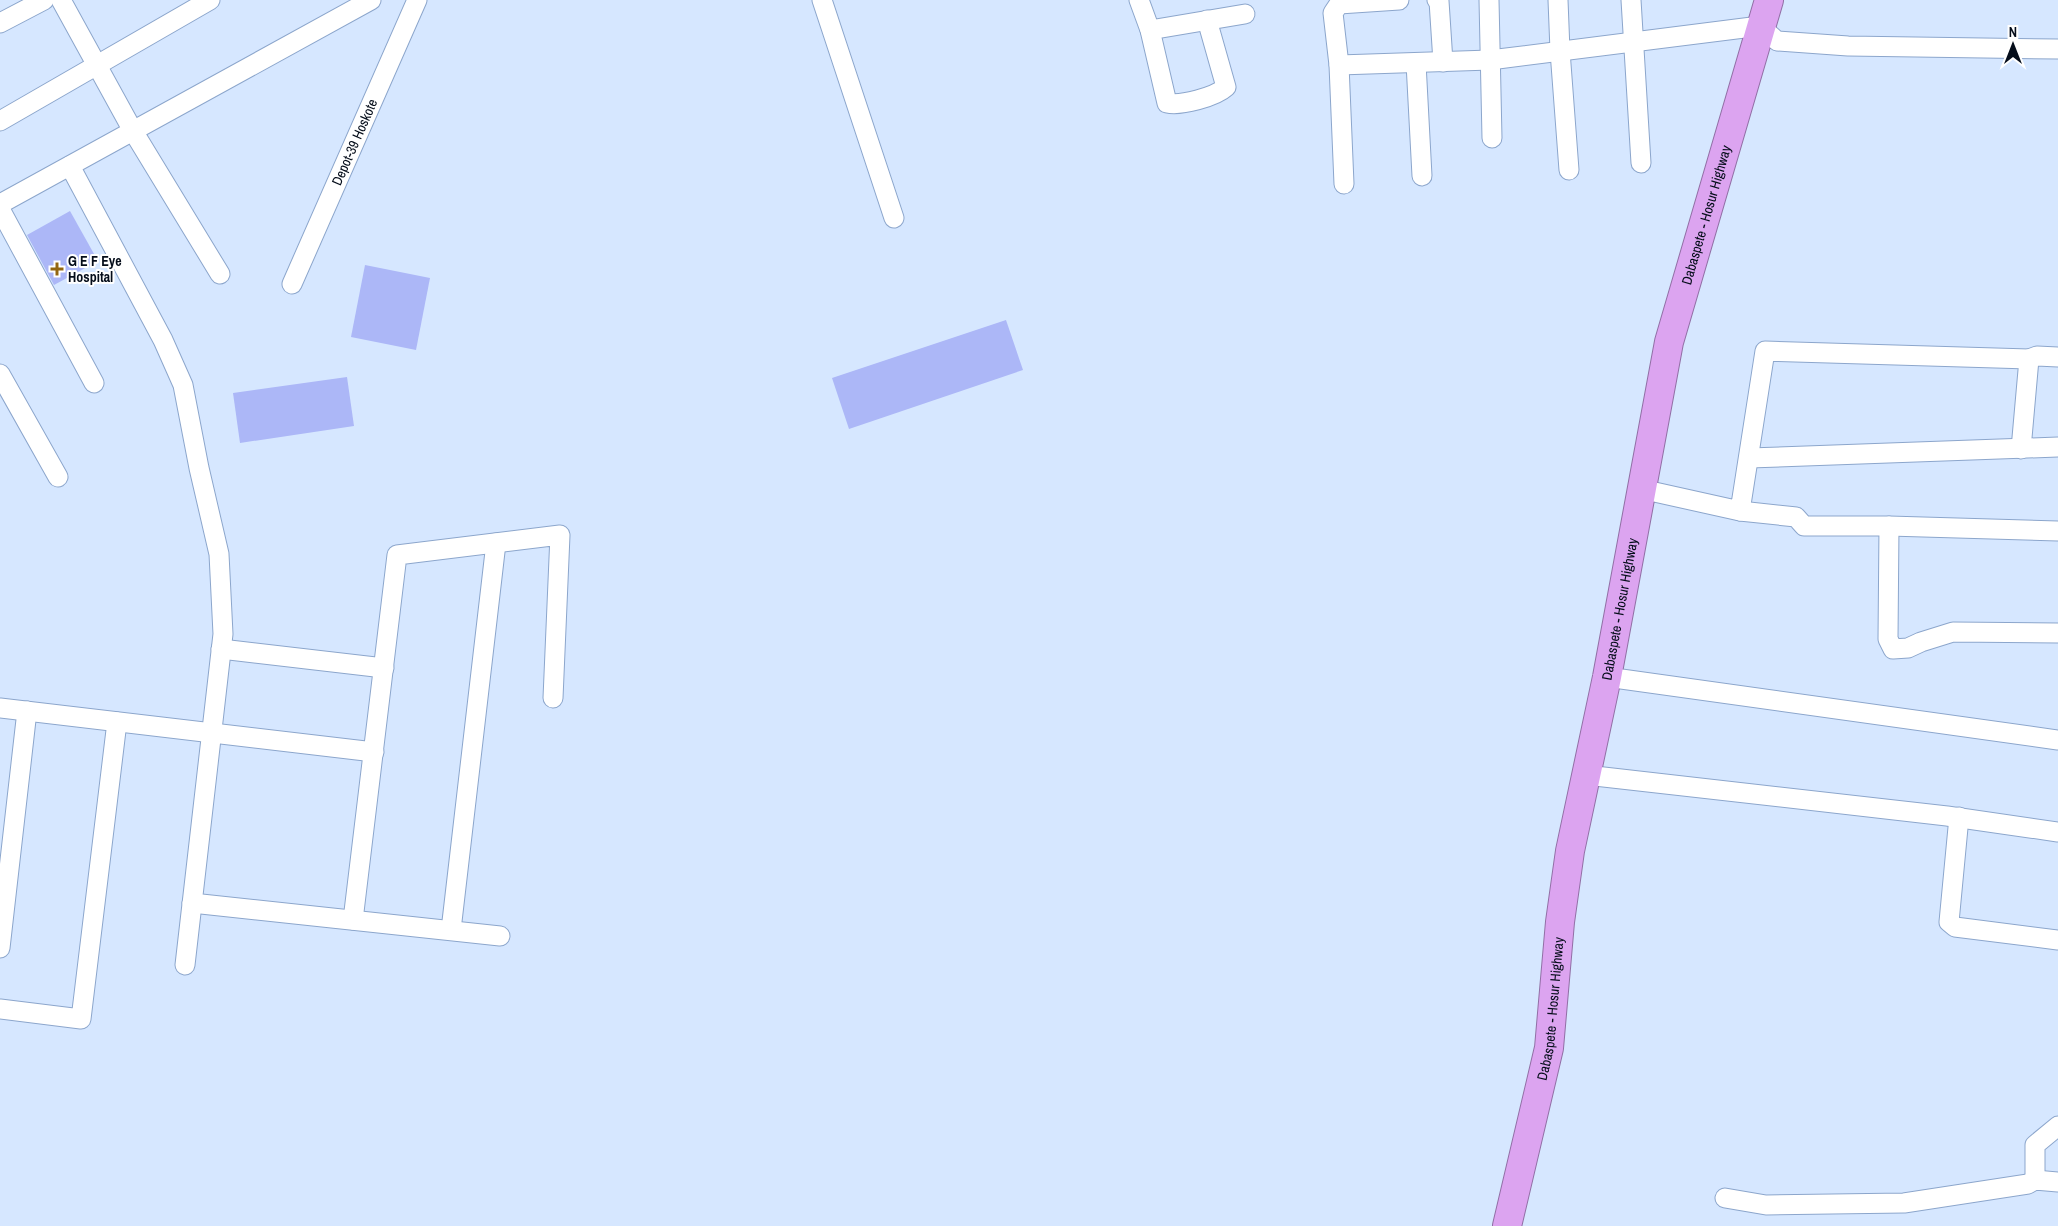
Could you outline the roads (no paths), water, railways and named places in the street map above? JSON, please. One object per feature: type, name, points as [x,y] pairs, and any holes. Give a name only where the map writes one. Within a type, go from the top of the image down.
[{"type":"highway","name":"Dabaspete - Hosur Highway","points":[[1507,1226],[1549,1048],[1560,922],[1570,851],[1607,677],[1669,342],[1769,0]]},
{"type":"street","points":[[0,23],[44,0]]},
{"type":"street","points":[[62,0],[133,131],[220,274]]},
{"type":"street","points":[[0,120],[210,0]]},
{"type":"street","points":[[0,204],[371,0]]},
{"type":"street","name":"Depot-39 Hoskote","points":[[292,284],[417,0]]},
{"type":"street","points":[[822,0],[894,218]]},
{"type":"street","points":[[1139,0],[1150,30],[1167,103],[1176,105],[1220,93],[1226,87],[1207,20]]},
{"type":"street","points":[[1344,184],[1339,65],[1332,6],[1399,0]]},
{"type":"street","points":[[1437,0],[1439,1],[1443,62]]},
{"type":"street","points":[[1489,0],[1492,138]]},
{"type":"street","points":[[1558,0],[1569,170]]},
{"type":"street","points":[[1631,0],[1641,163]]},
{"type":"street","points":[[1150,30],[1245,14]]},
{"type":"street","points":[[1339,65],[1490,60],[1760,26],[1777,41],[1848,46],[2058,50]]},
{"type":"street","points":[[1416,63],[1422,176]]},
{"type":"street","points":[[70,166],[163,340],[183,385],[218,554],[223,634],[222,649],[185,965]]},
{"type":"street","points":[[0,209],[94,383]]},
{"type":"street","points":[[1740,511],[1766,351],[2029,359],[2037,356],[2058,357]]},
{"type":"street","points":[[2021,449],[2029,359]]},
{"type":"street","points":[[0,374],[58,477]]},
{"type":"street","points":[[1749,458],[2058,447]]},
{"type":"street","points":[[1641,489],[1740,511],[1796,517],[1804,526],[1889,526],[2058,531]]},
{"type":"street","points":[[1889,526],[1888,639],[1893,649],[1908,648],[1953,632],[2058,633]]},
{"type":"street","points":[[354,920],[398,555],[560,535],[553,698]]},
{"type":"street","points":[[450,930],[496,543]]},
{"type":"street","points":[[222,649],[384,668]]},
{"type":"street","points":[[1607,677],[2058,740]]},
{"type":"street","points":[[0,708],[374,752]]},
{"type":"street","points":[[0,948],[27,711]]},
{"type":"street","points":[[0,1010],[82,1019],[117,722]]},
{"type":"street","points":[[1586,775],[1959,818],[2058,832]]},
{"type":"street","points":[[1959,818],[1950,922],[1955,927],[2058,940]]},
{"type":"street","points":[[192,903],[500,936]]},
{"type":"street","points":[[2035,1180],[2035,1145],[2058,1126]]},
{"type":"street","points":[[1725,1198],[1766,1205],[1904,1202],[2028,1184],[2035,1180],[2058,1182]]},
{"type":"place","name":"G E F Eye Hospital","points":[[57,269]]}]
